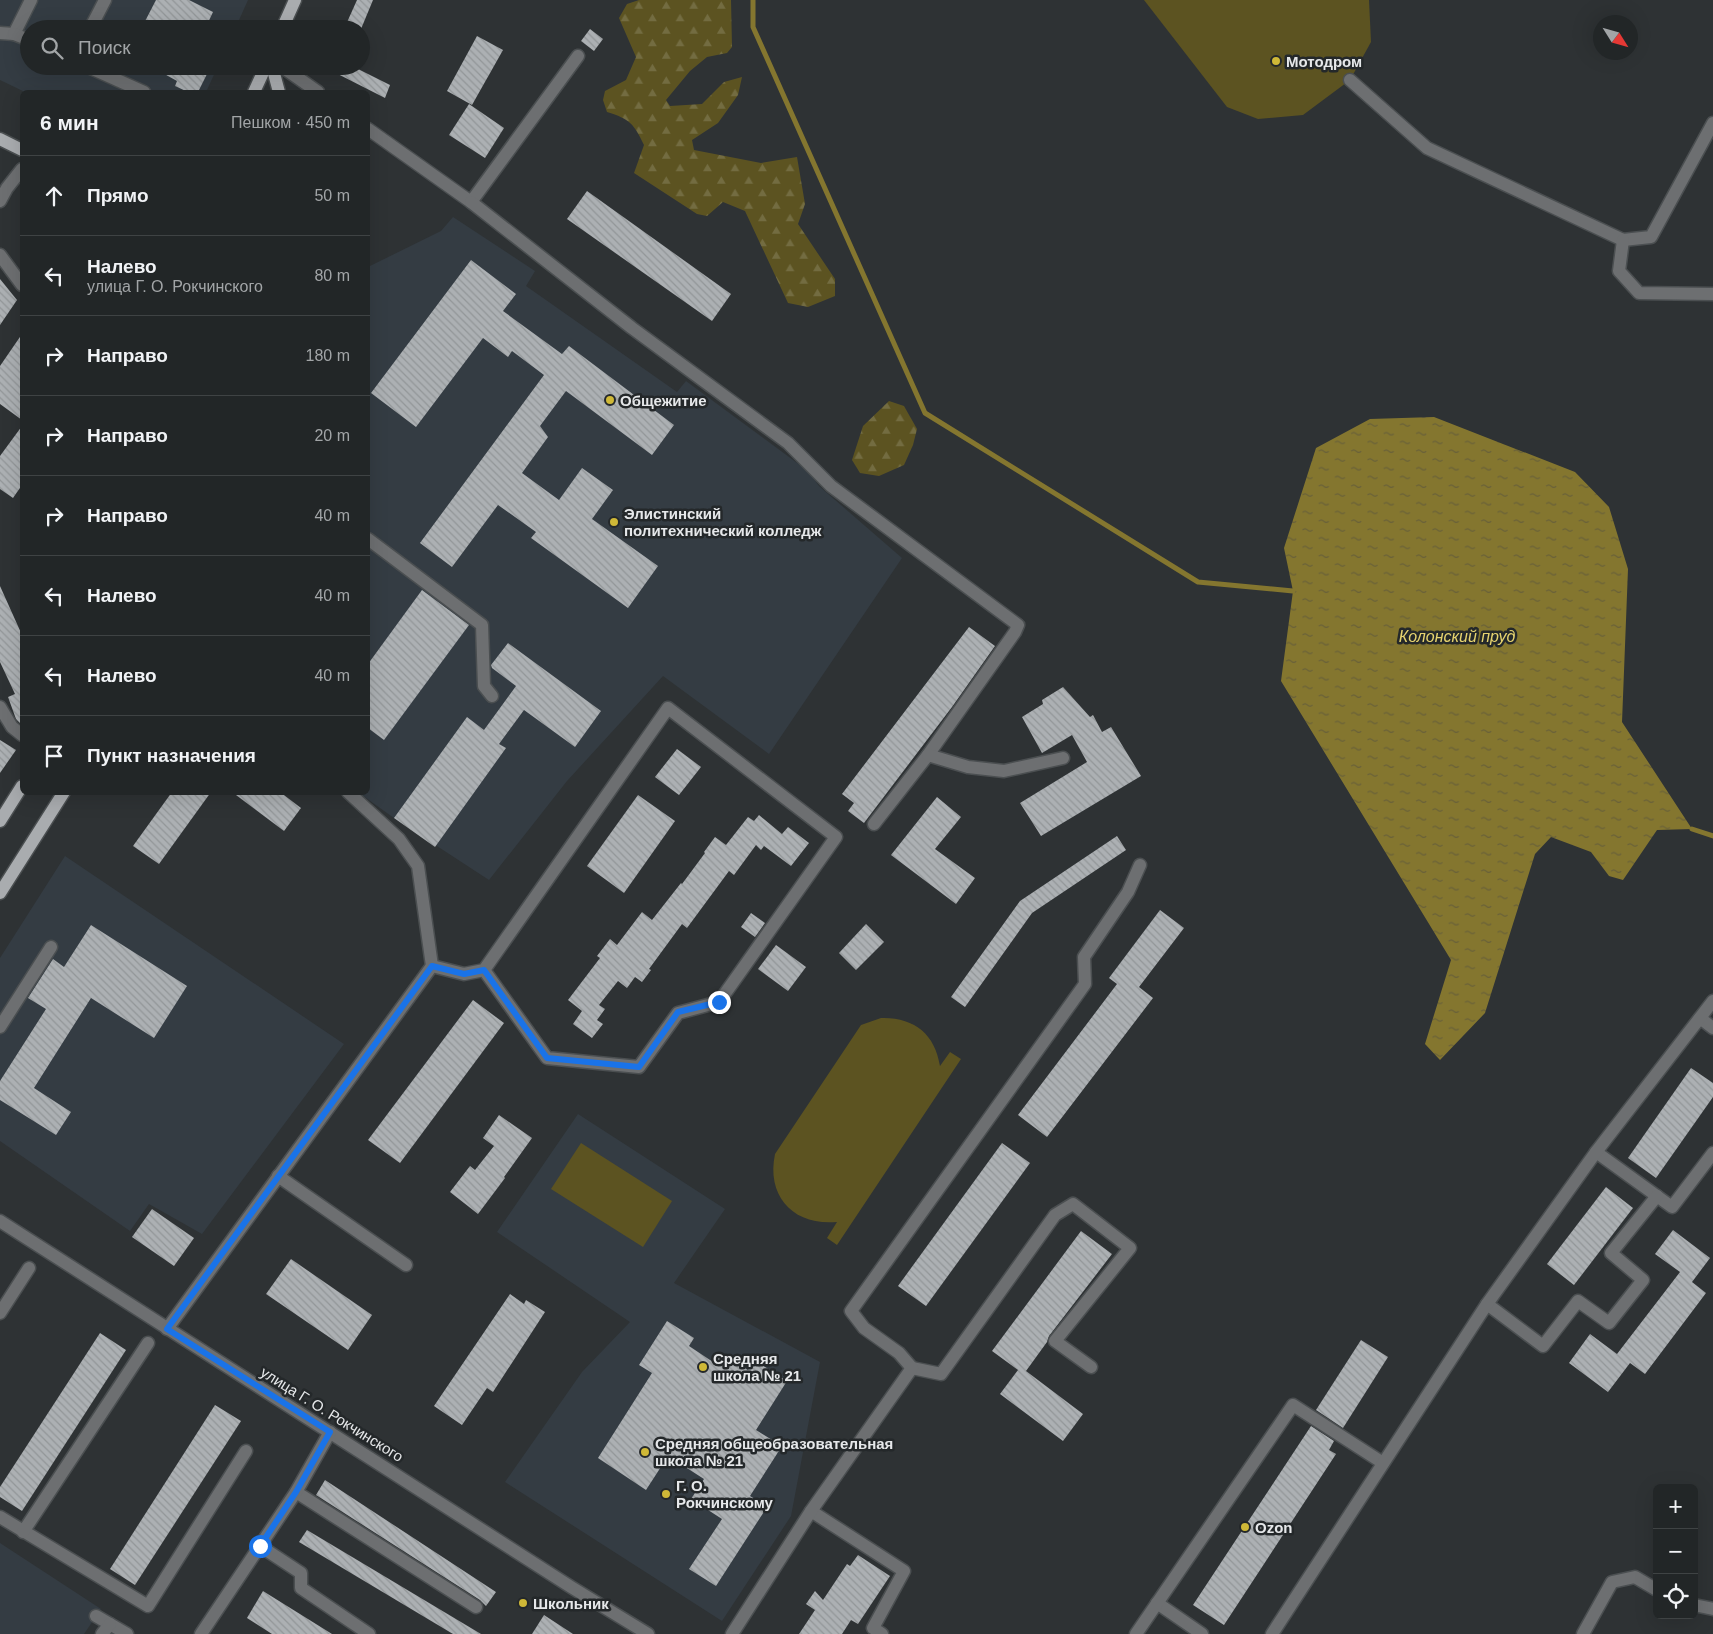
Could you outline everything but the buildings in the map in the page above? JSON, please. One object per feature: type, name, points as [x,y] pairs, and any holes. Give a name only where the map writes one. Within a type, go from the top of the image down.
[{"type":"main road","points":[[286,20],[295,0]]},
{"type":"main road","points":[[255,90],[262,75]]},
{"type":"main road","points":[[274,75],[278,90]]},
{"type":"main road","points":[[0,139],[20,149]]},
{"type":"main road","points":[[0,821],[20,789]]},
{"type":"main road","points":[[0,893],[62,795]]},
{"type":"street","points":[[21,20],[31,0]]},
{"type":"street","points":[[95,20],[105,0]]},
{"type":"street","points":[[14,34],[20,22]]},
{"type":"street","points":[[0,32],[20,36]]},
{"type":"street","points":[[471,202],[578,56]]},
{"type":"street","points":[[106,75],[140,90]]},
{"type":"street","points":[[294,75],[315,90]]},
{"type":"street","points":[[1350,80],[1427,148],[1623,240],[1651,237],[1713,123]]},
{"type":"street","points":[[370,130],[471,202],[632,328],[788,443],[831,486],[1018,626],[928,755],[874,824]]},
{"type":"street","points":[[0,201],[4,186],[20,172]]},
{"type":"street","points":[[1623,240],[1619,271],[1639,293],[1713,294]]},
{"type":"street","points":[[0,255],[20,282]]},
{"type":"street","points":[[370,541],[482,626],[484,686],[492,696]]},
{"type":"street","points":[[432,966],[464,974],[484,970],[668,708],[836,837],[719,1002],[678,1012],[639,1067],[547,1058],[484,970]]},
{"type":"street","points":[[2,712],[12,727],[20,733]]},
{"type":"street","points":[[928,755],[968,767],[1004,771],[1063,758]]},
{"type":"street","points":[[167,1329],[432,966],[418,866],[399,839],[351,795]]},
{"type":"street","points":[[1091,1368],[1055,1341],[1130,1248],[1073,1204],[1055,1215],[941,1374],[912,1368],[899,1353],[864,1328],[851,1311],[1085,984],[1084,957],[1128,892],[1140,865]]},
{"type":"street","points":[[0,1027],[51,948]]},
{"type":"street","points":[[1272,1634],[1487,1304],[1596,1152],[1713,1001]]},
{"type":"street","points":[[1700,1018],[1713,1028]]},
{"type":"street","points":[[1596,1152],[1672,1207],[1713,1153]]},
{"type":"street","points":[[278,1176],[406,1265]]},
{"type":"street","points":[[1487,1304],[1543,1346],[1578,1301],[1609,1323],[1643,1280],[1611,1253],[1657,1196]]},
{"type":"street","name":"улица Г. О. Рокчинского","points":[[0,1221],[563,1582],[648,1634]]},
{"type":"street","points":[[0,1313],[29,1268]]},
{"type":"street","points":[[23,1532],[148,1343]]},
{"type":"street","points":[[732,1634],[811,1511],[912,1368]]},
{"type":"street","points":[[1136,1634],[1293,1405],[1384,1463]]},
{"type":"street","points":[[201,1634],[296,1492],[330,1432]]},
{"type":"street","points":[[0,1517],[148,1606],[246,1452]]},
{"type":"street","points":[[296,1492],[476,1607]]},
{"type":"street","points":[[811,1511],[904,1571],[873,1628],[882,1634]]},
{"type":"street","points":[[260,1546],[301,1573],[301,1588],[369,1634]]},
{"type":"street","points":[[1583,1634],[1612,1582],[1635,1577],[1653,1588]]},
{"type":"street","points":[[1157,1603],[1202,1634]]},
{"type":"street","points":[[1698,1606],[1713,1609]]},
{"type":"street","points":[[96,1616],[106,1629],[127,1634]]},
{"type":"shaded area","points":[[0,0],[248,0],[239,20],[20,20],[20,75],[214,75],[207,90],[21,90],[0,80]]},
{"type":"shaded area","name":"Элистинский политехнический колледж","points":[[453,217],[535,271],[526,286],[677,392],[686,381],[808,471],[819,486],[902,558],[769,754],[663,676],[567,781],[489,880],[362,795],[370,795],[370,266],[441,231]]},
{"type":"shaded area","points":[[65,856],[344,1044],[202,1234],[149,1204],[130,1231],[0,1141],[0,958]]},
{"type":"shaded area","name":"Средняя школа № 21","points":[[578,1114],[725,1209],[674,1283],[820,1362],[791,1516],[722,1621],[505,1482],[582,1372],[630,1322],[497,1232]]},
{"type":"shaded area","points":[[0,1543],[101,1609],[84,1634],[0,1634]]},
{"type":"green space","points":[[639,0],[731,0],[732,47],[727,53],[707,57],[690,71],[666,100],[670,106],[702,104],[724,82],[742,77],[738,95],[718,123],[692,140],[694,150],[761,163],[797,157],[805,204],[798,224],[835,279],[835,296],[808,307],[788,303],[745,211],[723,202],[707,216],[697,214],[634,173],[644,145],[630,123],[621,117],[607,112],[603,100],[605,91],[626,80],[636,57],[619,18],[627,4]]},
{"type":"green space","name":"Мотодром","points":[[1144,0],[1369,0],[1371,42],[1350,80],[1303,115],[1258,119],[1227,107]]},
{"type":"green space","points":[[889,401],[904,406],[917,429],[913,445],[904,465],[879,476],[860,473],[852,460],[863,426]]},
{"type":"green space","points":[[881,1018],[893,1018],[913,1024],[921,1030],[928,1036],[933,1045],[940,1066],[950,1052],[961,1059],[837,1245],[827,1238],[837,1222],[822,1222],[808,1219],[796,1214],[786,1206],[779,1195],[775,1183],[773,1169],[775,1154],[861,1025]]},
{"type":"green space","points":[[581,1143],[672,1201],[643,1247],[551,1189]]},
{"type":"water","name":"Колонский пруд","points":[[1434,417],[1575,472],[1609,507],[1628,569],[1622,722],[1692,829],[1657,830],[1623,880],[1609,876],[1591,852],[1551,837],[1535,854],[1485,1013],[1440,1060],[1425,1044],[1451,960],[1281,681],[1293,591],[1284,548],[1316,448],[1370,419]]},
{"type":"waterway","points":[[753,0],[753,27],[925,413],[1198,582],[1293,591]]},
{"type":"waterway","points":[[1692,829],[1713,836]]},
{"type":"place","name":"Мотодром","points":[[1276,61]]},
{"type":"place","name":"Общежитие","points":[[610,400]]},
{"type":"place","name":"Элистинский политехнический колледж","points":[[614,522]]},
{"type":"place","name":"Средняя школа № 21","points":[[703,1367]]},
{"type":"place","name":"Средняя общеобразовательная школа № 21","points":[[645,1452]]},
{"type":"place","name":"Г. О. Рокчинскому","points":[[666,1494]]},
{"type":"place","name":"Ozon","points":[[1245,1527]]},
{"type":"place","name":"Школьник","points":[[523,1603]]},
{"type":"route","points":[[260,1546],[296,1492],[330,1432],[167,1329],[184,1303],[432,966],[464,974],[484,970],[547,1058],[639,1067],[678,1012],[719,1002]]}]
